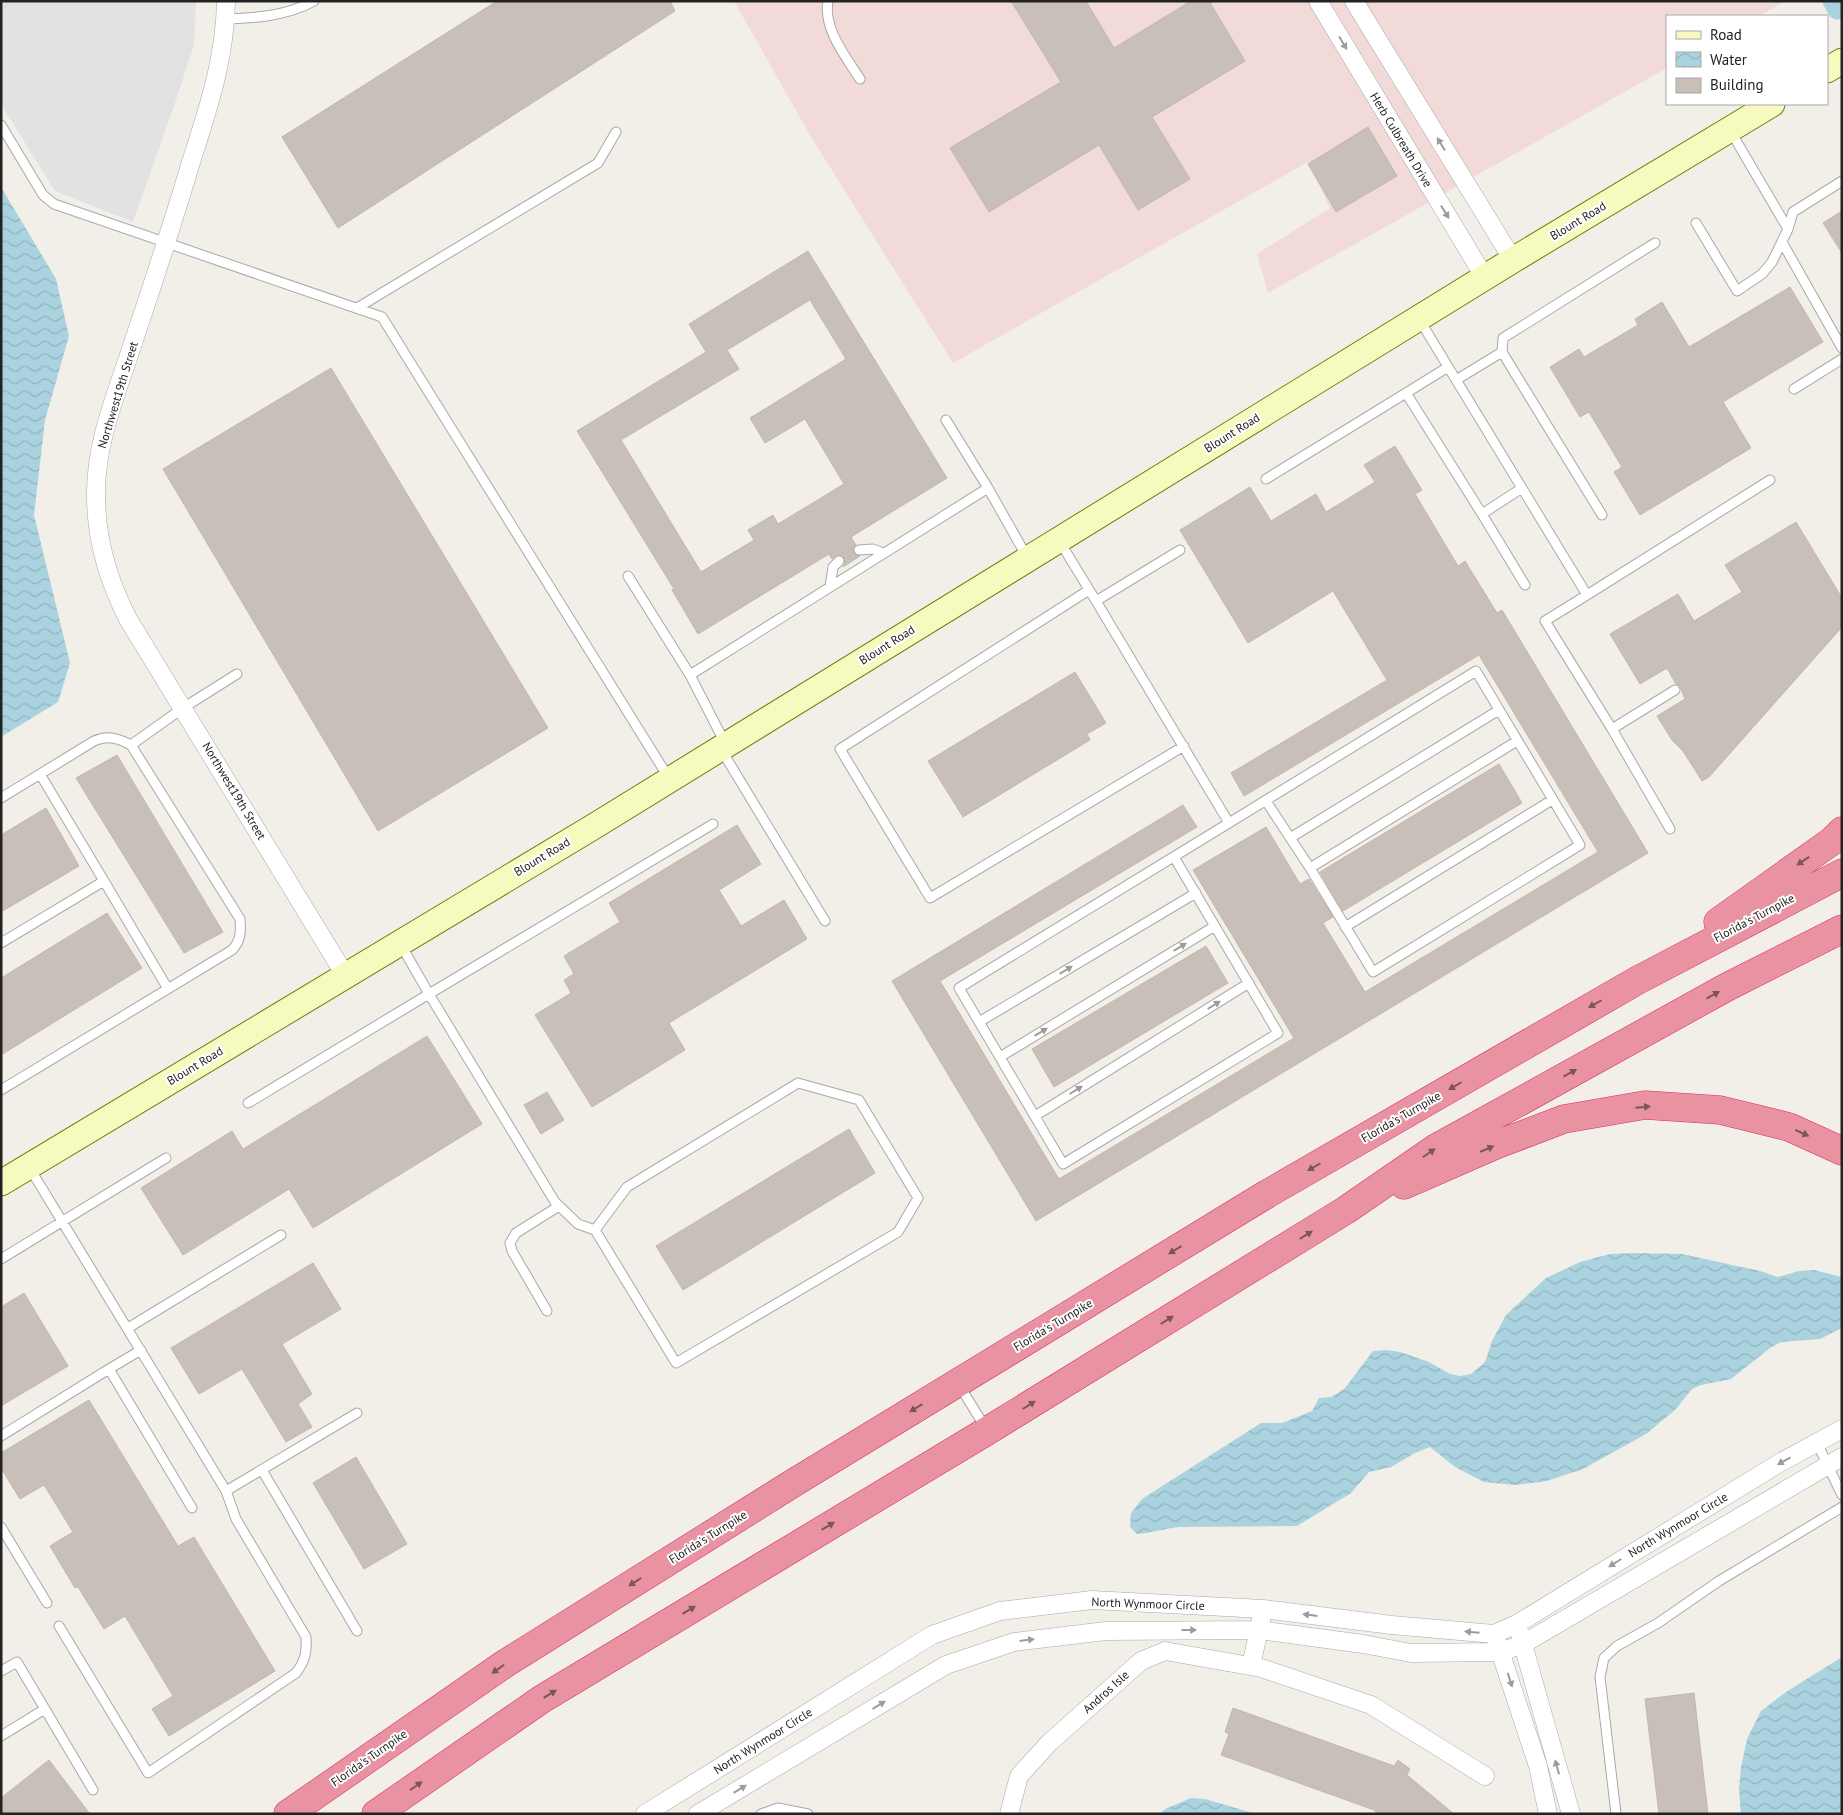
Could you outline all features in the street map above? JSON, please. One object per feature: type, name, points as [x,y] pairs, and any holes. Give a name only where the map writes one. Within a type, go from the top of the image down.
[{"type":"highway","points":[[1638,980],[1842,832]]},
{"type":"highway","name":"Florida's Turnpike","points":[[288,1814],[506,1663],[1267,1194],[1638,980],[1842,873]]},
{"type":"highway","points":[[376,1814],[542,1699],[987,1431],[1346,1210],[1436,1148],[1727,987],[1842,929]]},
{"type":"highway","points":[[1346,1210],[1498,1144],[1564,1120],[1644,1105],[1720,1110],[1788,1128],[1842,1151]]},
{"type":"street","name":"Northwest19th Street","points":[[226,1],[225,37],[220,66],[167,242],[103,439],[97,470],[98,524],[103,556],[111,582],[128,619],[344,975]]},
{"type":"street","name":"Herb Culbreath Drive","points":[[1318,1],[1485,278]]},
{"type":"street","points":[[1354,1],[1513,260]]},
{"type":"street","points":[[1828,69],[1842,62]]},
{"type":"street","name":"Blount Road","points":[[1,1183],[670,780],[1513,260],[1770,105]]},
{"type":"street","name":"North Wynmoor Circle","points":[[646,1814],[932,1635],[1000,1611],[1092,1600],[1263,1609],[1392,1625],[1494,1634],[1517,1624],[1781,1462],[1842,1429]]},
{"type":"street","name":"North Wynmoor Circle","points":[[698,1814],[946,1665],[1014,1642],[1106,1631],[1259,1630],[1363,1644],[1411,1653],[1501,1652],[1523,1644],[1835,1461]]},
{"type":"street","points":[[1251,1666],[1263,1609]]},
{"type":"street","points":[[1517,1624],[1571,1814]]},
{"type":"street","points":[[1494,1634],[1538,1766],[1548,1814]]},
{"type":"street","name":"Andros Isle","points":[[1009,1814],[1019,1776],[1049,1743],[1141,1661],[1165,1651],[1261,1668],[1371,1705],[1485,1776]]},
{"type":"lane","points":[[226,19],[277,15],[314,1]]},
{"type":"lane","points":[[828,1],[827,19],[839,46],[860,79]]},
{"type":"lane","points":[[1,125],[43,195],[54,204],[382,317],[670,780]]},
{"type":"lane","points":[[1729,129],[1788,229]]},
{"type":"lane","points":[[357,308],[598,163],[616,132]]},
{"type":"lane","points":[[1696,222],[1737,291],[1762,274],[1772,262],[1788,229],[1793,212],[1842,181]]},
{"type":"lane","points":[[1782,242],[1842,348]]},
{"type":"lane","points":[[1602,515],[1502,352],[1503,338],[1655,243]]},
{"type":"lane","points":[[1419,318],[1587,595]]},
{"type":"lane","points":[[1456,380],[1502,352]]},
{"type":"lane","points":[[1794,389],[1842,359]]},
{"type":"lane","points":[[1266,479],[1448,367]]},
{"type":"lane","points":[[1406,393],[1525,585]]},
{"type":"lane","points":[[946,420],[1028,558]]},
{"type":"lane","points":[[1670,829],[1612,729],[1545,621],[1770,480]]},
{"type":"lane","points":[[690,675],[988,488]]},
{"type":"lane","points":[[1482,514],[1522,488]]},
{"type":"lane","points":[[1059,539],[1229,823]]},
{"type":"lane","points":[[859,550],[874,549],[884,553]]},
{"type":"lane","points":[[1096,601],[1180,550]]},
{"type":"lane","points":[[830,586],[833,567],[839,561]]},
{"type":"lane","points":[[628,576],[690,675],[738,780],[825,921]]},
{"type":"lane","points":[[1089,590],[840,749],[930,898],[1184,746]]},
{"type":"lane","points":[[1174,857],[1278,1033],[1062,1164],[959,988],[1476,671],[1580,846],[1373,972],[1310,868],[1266,801]]},
{"type":"lane","points":[[131,745],[183,708],[237,674]]},
{"type":"lane","points":[[1612,729],[1675,690]]},
{"type":"lane","points":[[1290,838],[1499,710]]},
{"type":"lane","points":[[1,798],[102,737],[116,738],[131,745],[240,920],[241,928],[238,944],[232,950],[1,1090]]},
{"type":"lane","points":[[1310,868],[1517,741]]},
{"type":"lane","points":[[40,774],[168,988]]},
{"type":"lane","points":[[1345,927],[1552,800]]},
{"type":"lane","points":[[248,1103],[713,824]]},
{"type":"lane","points":[[1,943],[104,881]]},
{"type":"lane","points":[[979,1022],[1196,893]]},
{"type":"lane","points":[[1000,1057],[1215,926]]},
{"type":"lane","points":[[399,943],[559,1206],[578,1224],[595,1230],[676,1363],[898,1232],[918,1198],[859,1100],[798,1083],[627,1187],[595,1230]]},
{"type":"lane","points":[[1034,1116],[1249,984]]},
{"type":"lane","points":[[1,1259],[166,1158]]},
{"type":"lane","points":[[29,1166],[226,1491],[236,1519],[306,1637],[307,1649],[305,1659],[296,1673],[148,1773],[59,1626]]},
{"type":"lane","points":[[547,1311],[512,1251],[510,1243],[516,1233],[559,1206]]},
{"type":"lane","points":[[128,1328],[281,1235]]},
{"type":"lane","points":[[1,1436],[141,1350]]},
{"type":"lane","points":[[110,1369],[192,1508]]},
{"type":"lane","points":[[958,1383],[987,1431]]},
{"type":"lane","points":[[226,1491],[357,1413]]},
{"type":"lane","points":[[1817,1443],[1835,1461],[1842,1495]]},
{"type":"lane","points":[[262,1470],[357,1631]]},
{"type":"lane","points":[[1616,1814],[1600,1677],[1604,1658],[1617,1646],[1658,1622],[1719,1581],[1842,1507]]},
{"type":"lane","points":[[1,1527],[47,1603]]},
{"type":"lane","points":[[1,1671],[16,1662],[93,1790]]},
{"type":"lane","points":[[1,1736],[45,1709]]},
{"type":"lane","points":[[761,1814],[778,1808],[808,1814]]},
{"type":"shaded area","points":[[1,1],[196,1],[194,45],[133,222],[55,191],[1,104]]},
{"type":"shaded area","points":[[734,1],[1786,1],[1761,15],[1666,15],[1666,69],[1268,293],[1257,254],[1330,208],[1308,162],[953,363],[811,137]]},
{"type":"water","points":[[1,187],[56,279],[69,336],[45,420],[34,515],[70,663],[58,702],[1,737]]},
{"type":"water","points":[[1610,1254],[1682,1254],[1760,1271],[1778,1277],[1799,1271],[1814,1270],[1838,1276],[1842,1278],[1842,1328],[1820,1339],[1781,1342],[1770,1348],[1731,1379],[1701,1385],[1692,1389],[1675,1410],[1646,1434],[1583,1469],[1547,1481],[1515,1485],[1484,1482],[1455,1467],[1430,1447],[1415,1453],[1391,1467],[1369,1472],[1351,1493],[1297,1526],[1180,1527],[1137,1534],[1130,1527],[1131,1513],[1142,1499],[1261,1423],[1282,1423],[1312,1411],[1319,1398],[1332,1397],[1345,1388],[1373,1351],[1387,1350],[1400,1352],[1429,1362],[1450,1374],[1460,1376],[1471,1374],[1485,1362],[1492,1341],[1506,1315],[1546,1278],[1580,1262]]},
{"type":"water","points":[[1842,1657],[1842,1814],[1741,1814],[1739,1789],[1741,1767],[1747,1739],[1761,1711],[1786,1692]]},
{"type":"water","points":[[1191,1798],[1205,1799],[1256,1814],[1160,1814],[1165,1809]]},
{"type":"building","points":[[497,1],[670,1],[675,11],[338,228],[282,137]]},
{"type":"building","points":[[1011,1],[1086,1],[1114,48],[1191,1],[1209,1],[1245,61],[1152,117],[1190,179],[1138,210],[1099,145],[989,212],[950,148],[1061,82]]},
{"type":"building","points":[[1368,127],[1397,176],[1336,212],[1308,164]]},
{"type":"building","points":[[1842,211],[1842,253],[1823,223]]},
{"type":"building","points":[[808,251],[947,478],[851,537],[856,545],[853,548],[854,553],[860,556],[843,567],[845,562],[843,556],[837,555],[832,559],[829,554],[698,634],[672,590],[674,589],[577,431],[706,352],[689,324]],"holes":[[[810,300],[846,359],[750,418],[765,443],[805,419],[844,484],[778,524],[773,515],[748,530],[754,540],[701,572],[621,440],[739,369],[727,350]]]},
{"type":"building","points":[[1790,287],[1823,342],[1723,402],[1751,448],[1640,515],[1614,472],[1622,467],[1589,412],[1580,417],[1550,367],[1579,349],[1584,357],[1638,325],[1635,319],[1662,302],[1689,347]]},
{"type":"building","points":[[331,368],[548,728],[378,831],[163,469]]},
{"type":"building","points":[[1395,446],[1422,490],[1415,494],[1458,566],[1465,561],[1497,613],[1502,610],[1648,853],[1036,1221],[892,981],[1183,805],[1197,827],[940,981],[1059,1179],[1294,1038],[1193,870],[1266,827],[1300,884],[1309,879],[1333,917],[1323,923],[1365,992],[1598,852],[1479,655],[1244,796],[1231,773],[1387,680],[1333,591],[1248,643],[1180,530],[1250,487],[1271,521],[1316,494],[1326,512],[1375,482],[1364,465]]},
{"type":"building","points":[[1796,522],[1842,598],[1842,627],[1709,777],[1702,781],[1657,716],[1685,699],[1680,686],[1676,684],[1667,668],[1640,684],[1610,634],[1678,594],[1694,621],[1742,592],[1725,565]]},
{"type":"building","points":[[1075,672],[1106,723],[1087,734],[1090,740],[963,817],[928,761]]},
{"type":"building","points":[[117,755],[223,932],[184,953],[76,778]]},
{"type":"building","points":[[1499,764],[1522,803],[1343,911],[1320,872]]},
{"type":"building","points":[[46,808],[79,866],[1,912],[1,835]]},
{"type":"building","points":[[737,825],[761,864],[719,890],[741,926],[784,900],[807,939],[669,1023],[685,1050],[592,1107],[535,1015],[571,993],[564,980],[574,974],[564,956],[620,922],[609,903]]},
{"type":"building","points":[[107,913],[142,968],[1,1055],[1,978]]},
{"type":"building","points":[[1206,946],[1228,983],[1054,1087],[1032,1049]]},
{"type":"building","points":[[427,1036],[482,1124],[313,1228],[289,1189],[183,1255],[141,1188],[232,1131],[243,1149]]},
{"type":"building","points":[[547,1092],[564,1120],[541,1134],[524,1105]]},
{"type":"building","points":[[849,1129],[875,1173],[683,1290],[656,1246]]},
{"type":"building","points":[[313,1263],[341,1309],[282,1344],[312,1394],[298,1404],[312,1427],[286,1442],[242,1369],[199,1394],[171,1348]]},
{"type":"building","points":[[24,1293],[68,1366],[1,1406],[1,1307]]},
{"type":"building","points":[[89,1400],[178,1546],[194,1537],[275,1671],[169,1736],[152,1709],[173,1696],[125,1616],[104,1629],[78,1587],[75,1588],[50,1546],[73,1532],[44,1485],[20,1499],[1,1468],[1,1453]]},
{"type":"building","points":[[356,1457],[407,1544],[364,1569],[313,1483]]},
{"type":"building","points":[[1694,1693],[1708,1814],[1659,1814],[1645,1699]]},
{"type":"building","points":[[1233,1708],[1394,1766],[1398,1760],[1410,1769],[1407,1775],[1454,1814],[1378,1814],[1374,1810],[1221,1755],[1229,1734],[1225,1732]]},
{"type":"building","points":[[49,1760],[90,1814],[1,1814],[1,1798]]},
{"type":"waterway","points":[[1832,1],[1837,10]]}]
